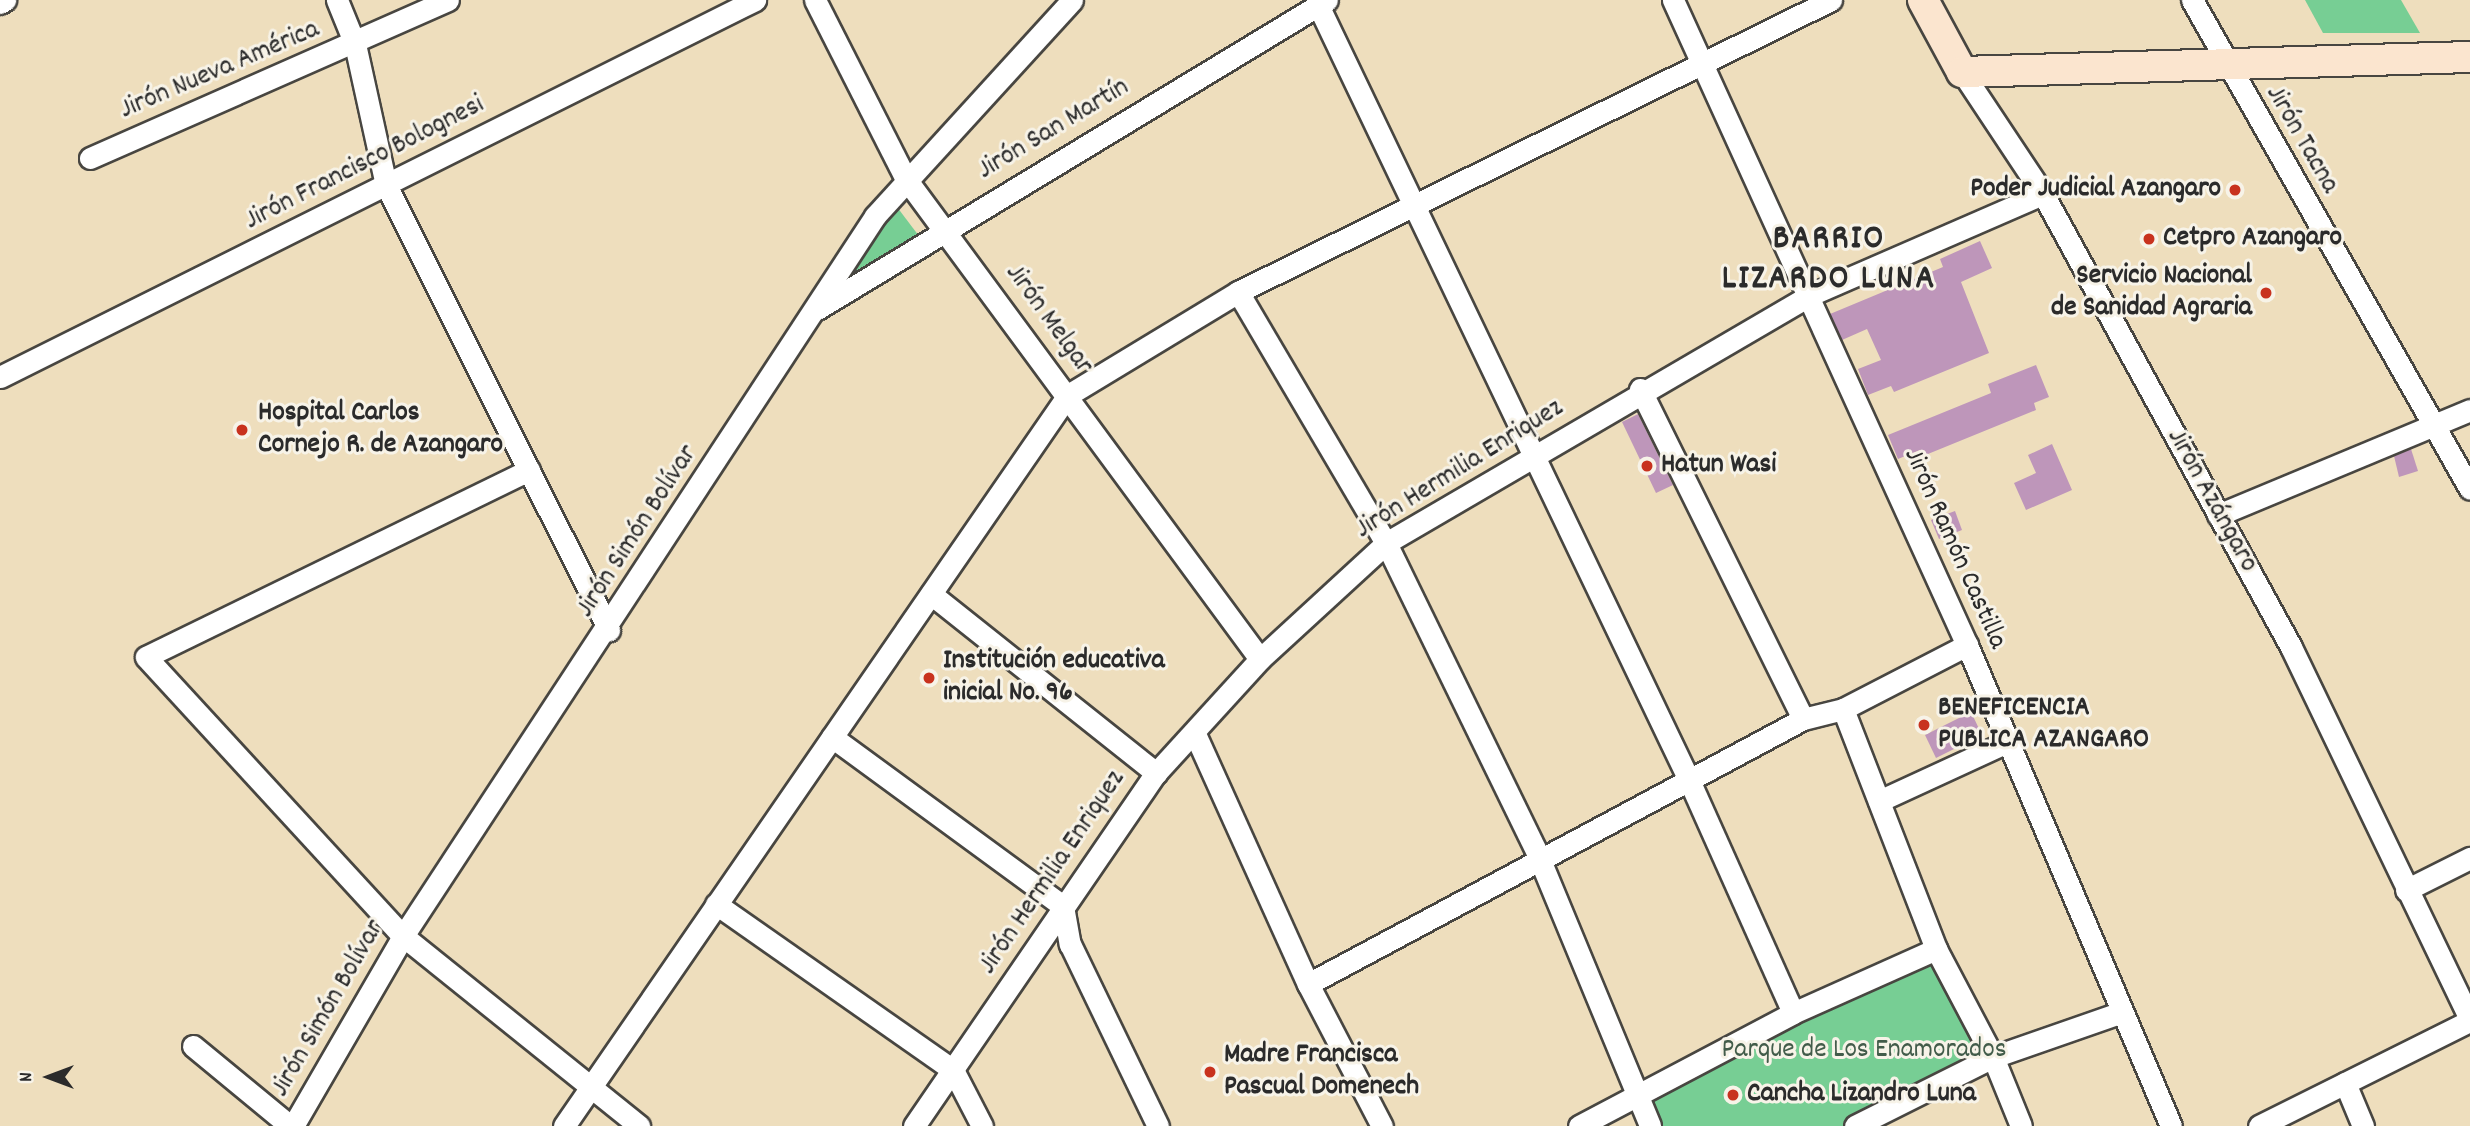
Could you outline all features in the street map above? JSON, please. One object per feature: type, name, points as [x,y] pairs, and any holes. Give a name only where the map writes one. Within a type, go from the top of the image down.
[{"type":"street","points":[[0,2],[5,0]]},
{"type":"street","points":[[337,0],[355,44],[386,185],[609,630]]},
{"type":"street","name":"Jirón Nueva América","points":[[90,158],[355,44],[448,0]]},
{"type":"street","name":"Jirón Francisco Bolognesi","points":[[0,377],[755,0]]},
{"type":"street","name":"Jirón Melgar","points":[[815,0],[905,179],[945,228],[1260,659]]},
{"type":"street","name":"Jirón Simón Bolívar","points":[[291,1126],[403,936],[609,630],[812,313],[905,179],[1072,0]]},
{"type":"street","name":"Jirón Ramón Castilla","points":[[1674,0],[1967,645],[2119,1013],[2171,1126]]},
{"type":"street","points":[[564,1126],[1068,395],[1238,292],[1831,0]]},
{"type":"street","name":"Jirón Azángaro","points":[[1923,0],[1962,72],[2043,194],[2291,647],[2470,1020]]},
{"type":"street","name":"Jirón Tacna","points":[[2192,0],[2225,65],[2470,489]]},
{"type":"street","points":[[1322,3],[1689,780],[1793,1013]]},
{"type":"street","name":"Jirón San Martín","points":[[812,313],[945,228],[1322,3]]},
{"type":"street","points":[[1962,72],[2470,57]]},
{"type":"street","name":"Jirón Hermilia Enriquez","points":[[914,1126],[1156,773],[1195,734],[1260,659],[1386,543],[1535,457],[1640,389],[1808,296],[2043,194]]},
{"type":"street","points":[[1238,292],[1386,543],[1538,855],[1634,1094],[1650,1126]]},
{"type":"street","points":[[1640,389],[1803,719]]},
{"type":"street","points":[[2218,515],[2470,410]]},
{"type":"street","points":[[529,470],[146,657],[403,936],[592,1085],[639,1126]]},
{"type":"street","points":[[931,594],[1156,773]]},
{"type":"street","points":[[1308,984],[1538,855],[1689,780],[1803,719],[1843,709],[1967,645]]},
{"type":"street","points":[[1843,709],[1936,949],[1993,1057],[2021,1126]]},
{"type":"street","points":[[1195,734],[1308,984],[1382,1126]]},
{"type":"street","points":[[832,737],[1063,906],[1070,944],[1158,1126]]},
{"type":"street","points":[[1879,802],[2007,742]]},
{"type":"street","points":[[2406,890],[2470,858]]},
{"type":"street","points":[[716,904],[953,1070],[982,1126]]},
{"type":"street","points":[[1579,1126],[1634,1094],[1793,1013],[1936,949]]},
{"type":"street","points":[[1855,1126],[1993,1057],[2119,1013]]},
{"type":"street","points":[[2259,1126],[2470,1020]]},
{"type":"street","points":[[193,1046],[291,1126]]},
{"type":"street","points":[[2345,1083],[2363,1126]]},
{"type":"green space","points":[[2305,0],[2401,0],[2420,33],[2323,33]]},
{"type":"green space","points":[[894,203],[925,244],[823,303]]},
{"type":"green space","name":"Parque de Los Enamorados","points":[[1936,949],[1988,1059],[1849,1126],[1650,1126],[1634,1094]]},
{"type":"building","points":[[1980,241],[1992,268],[1961,282],[1989,353],[1894,392],[1891,386],[1868,395],[1858,369],[1881,360],[1867,329],[1842,340],[1830,314],[1943,267],[1940,259]]},
{"type":"building","points":[[2036,365],[2049,397],[2034,403],[2036,410],[1923,456],[1920,450],[1898,459],[1888,435],[1991,393],[1988,384]]},
{"type":"building","points":[[1638,414],[1673,485],[1656,493],[1622,422]]},
{"type":"building","points":[[2052,444],[2072,490],[2026,510],[2014,483],[2036,473],[2028,455]]},
{"type":"building","points":[[2411,449],[2418,471],[2399,477],[2394,456]]},
{"type":"building","points":[[1955,511],[1962,530],[1939,539],[1931,520]]},
{"type":"building","points":[[1971,712],[1982,735],[1936,758],[1925,735]]},
{"type":"place","name":"Poder Judicial Azangaro","points":[[2235,190]]},
{"type":"place","name":"Cetpro Azangaro","points":[[2149,239]]},
{"type":"place","name":"Servicio Nacional de Sanidad Agraria","points":[[2266,293]]},
{"type":"place","name":"Hospital Carlos Cornejo R. de Azangaro","points":[[242,430]]},
{"type":"place","name":"Hatun Wasi","points":[[1647,466]]},
{"type":"place","name":"Institución educativa inicial No. 96","points":[[929,678]]},
{"type":"place","name":"BENEFICENCIA PUBLICA AZANGARO","points":[[1924,725]]},
{"type":"place","name":"Madre Francisca Pascual Domenech","points":[[1210,1072]]},
{"type":"place","name":"Cancha Lizandro Luna","points":[[1733,1095]]},
{"type":"district","name":"BARRIO LIZARDO LUNA","points":[[1829,260]]}]
